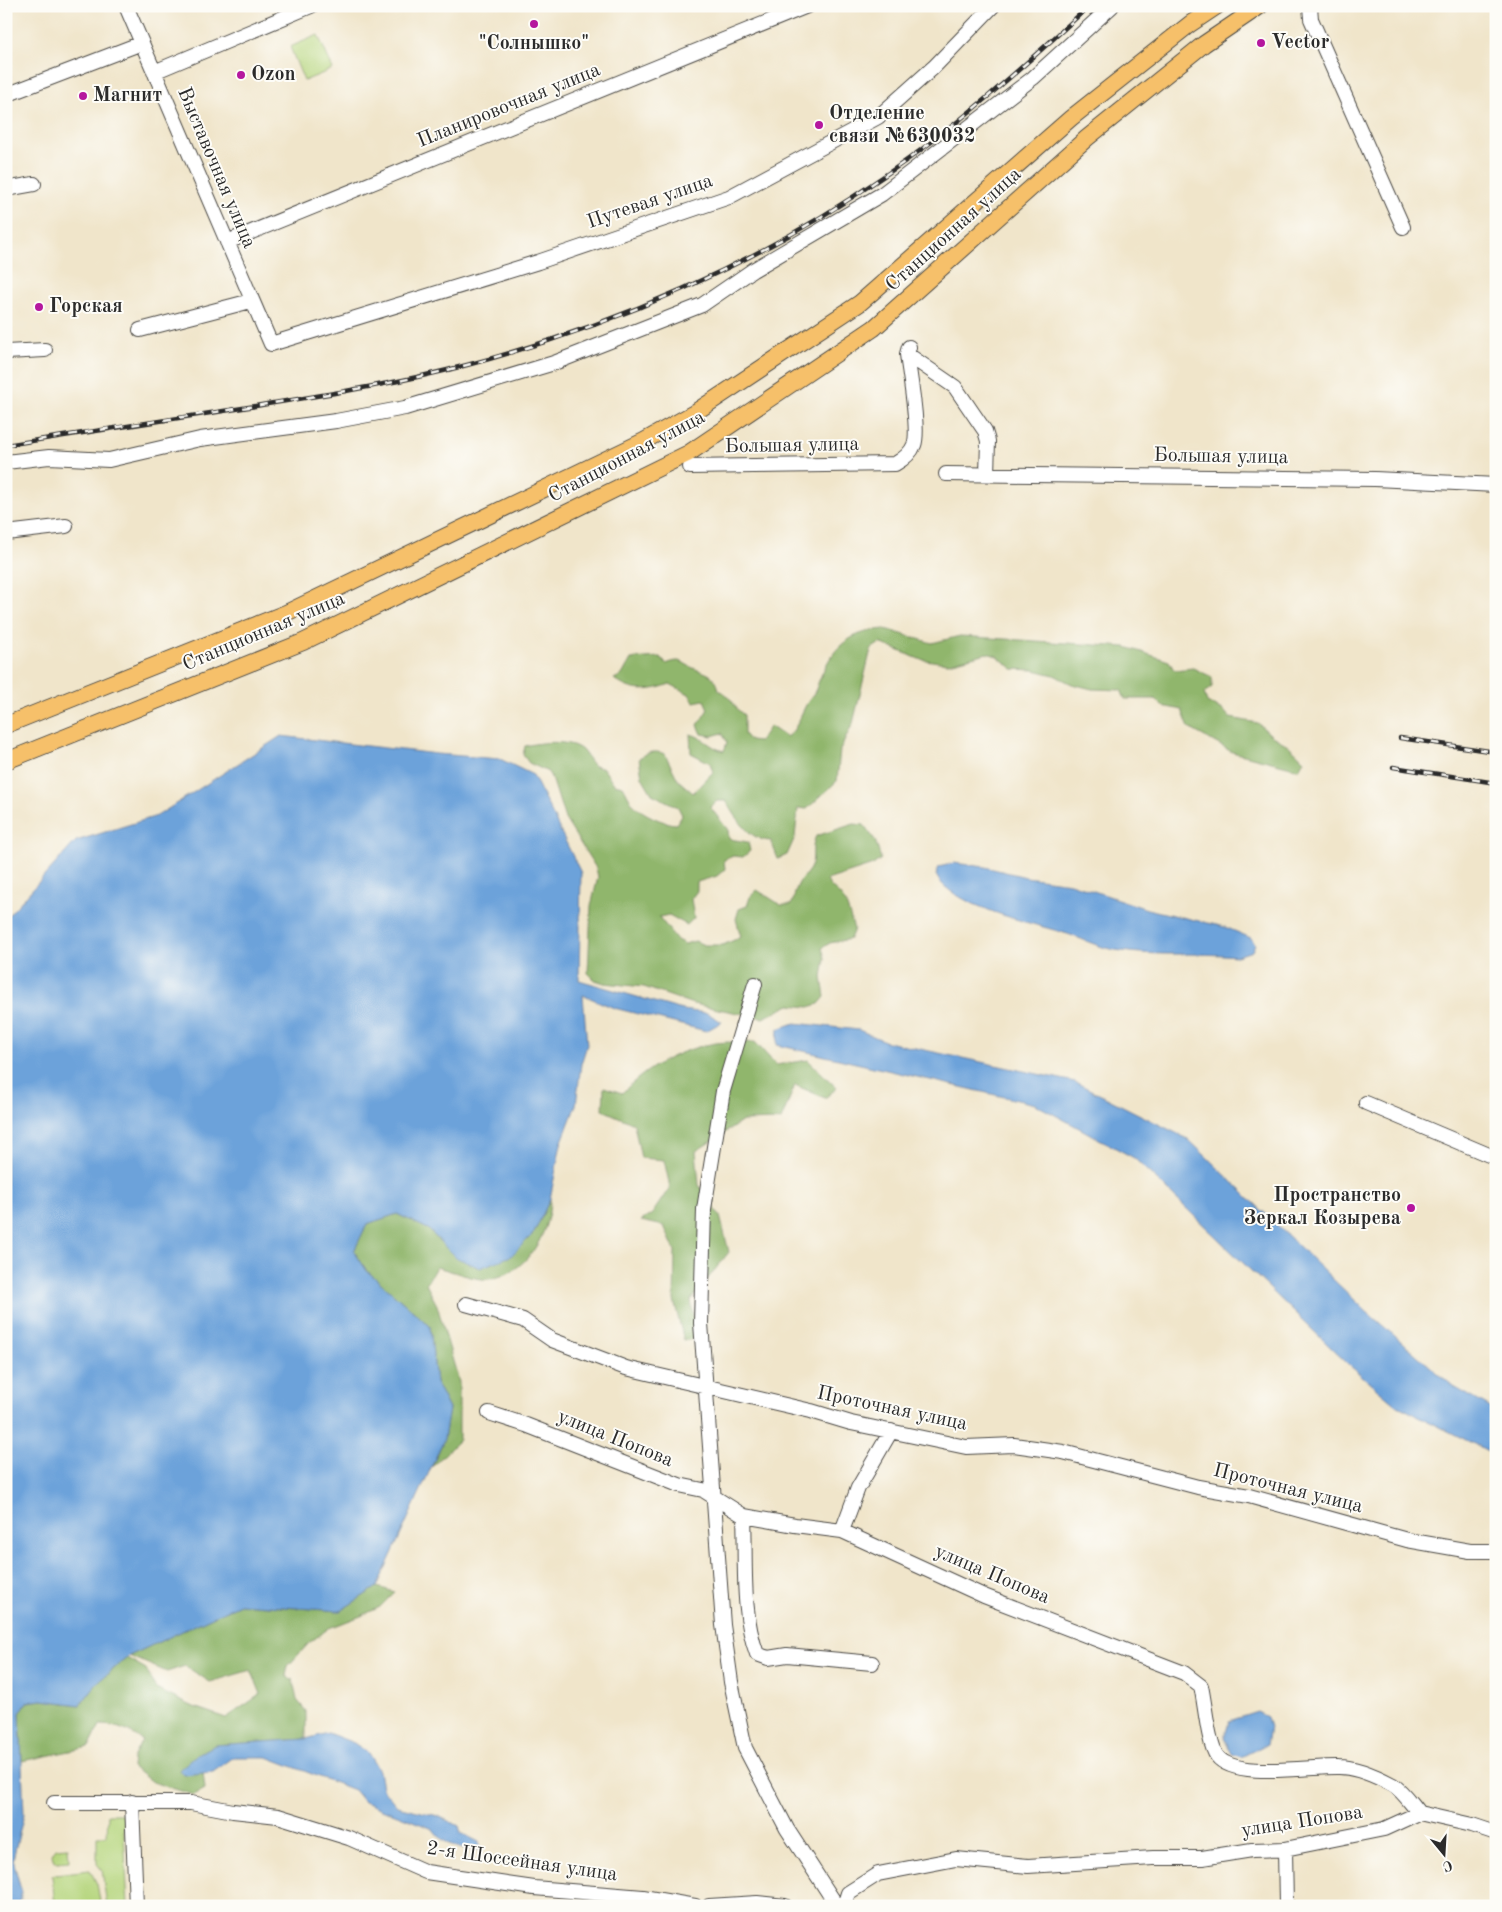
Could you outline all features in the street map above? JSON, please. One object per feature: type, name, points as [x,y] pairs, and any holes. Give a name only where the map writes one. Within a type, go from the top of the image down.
[{"type":"main road","name":"Станционная улица","points":[[6,725],[286,612],[644,441],[694,413],[860,303],[1071,118],[1190,24],[1217,6]]},
{"type":"main road","name":"Станционная улица","points":[[6,761],[302,642],[689,453],[874,328],[1087,138],[1204,44],[1260,6]]},
{"type":"street","name":"Выставочная улица","points":[[126,6],[271,344]]},
{"type":"street","points":[[154,72],[311,6]]},
{"type":"street","name":"Планировочная улица","points":[[227,242],[807,6]]},
{"type":"street","name":"Путевая улица","points":[[271,344],[538,262],[729,197],[878,117],[934,68],[993,6]]},
{"type":"street","points":[[6,462],[49,457],[109,460],[200,439],[336,421],[405,408],[554,363],[702,305],[753,270],[882,194],[1026,84],[1112,6]]},
{"type":"street","points":[[1310,6],[1311,19],[1403,228]]},
{"type":"street","points":[[6,95],[142,43]]},
{"type":"street","points":[[6,189],[34,184]]},
{"type":"street","points":[[140,330],[251,301]]},
{"type":"street","points":[[6,352],[45,350]]},
{"type":"street","name":"Большая улица","points":[[690,467],[895,464],[903,460],[915,444],[915,415],[908,351],[955,387],[985,431],[988,441],[987,474]]},
{"type":"street","name":"Большая улица","points":[[946,474],[1376,479],[1496,485]]},
{"type":"street","points":[[6,533],[66,526]]},
{"type":"street","points":[[755,984],[723,1091],[704,1209],[701,1323],[712,1498],[723,1625],[731,1682],[745,1748],[787,1829],[837,1906]]},
{"type":"street","points":[[1366,1103],[1496,1158]]},
{"type":"street","name":"Проточная улица","points":[[466,1304],[523,1320],[552,1340],[626,1368],[850,1423],[892,1430],[930,1441],[966,1447],[1014,1445],[1063,1452],[1198,1487],[1249,1496],[1407,1540],[1470,1550],[1496,1551]]},
{"type":"street","name":"улица Попова","points":[[490,1413],[679,1485],[703,1490],[712,1498],[723,1500],[732,1510],[744,1516],[842,1531],[984,1596],[1184,1673],[1201,1686],[1211,1744],[1216,1755],[1224,1764],[1238,1768],[1311,1769],[1340,1766],[1372,1775],[1395,1786],[1419,1813],[1384,1829],[1285,1849],[1252,1850],[1202,1858],[1154,1858],[1028,1866],[956,1860],[878,1874],[848,1893],[844,1906]]},
{"type":"street","points":[[842,1531],[858,1488],[892,1430]]},
{"type":"street","points":[[744,1516],[747,1590],[752,1640],[757,1654],[768,1658],[788,1655],[872,1664]]},
{"type":"street","points":[[132,1802],[136,1906]]},
{"type":"street","name":"2-я Шоссейная улица","points":[[54,1803],[191,1803],[234,1811],[278,1816],[348,1838],[426,1872],[534,1888],[643,1897],[695,1906]]},
{"type":"street","points":[[1419,1813],[1472,1825],[1496,1833]]},
{"type":"street","points":[[1285,1849],[1286,1906]]},
{"type":"street","points":[[709,1906],[757,1903],[785,1906]]},
{"type":"green space","points":[[318,35],[333,69],[304,81],[290,47]]},
{"type":"green space","points":[[885,629],[932,643],[960,636],[1126,647],[1169,661],[1174,670],[1193,668],[1212,677],[1212,687],[1204,693],[1207,702],[1224,711],[1230,718],[1258,723],[1272,736],[1288,745],[1304,760],[1299,769],[1232,752],[1189,728],[1182,710],[1162,706],[1155,699],[1125,699],[1121,690],[1092,689],[1072,684],[1054,675],[1034,670],[1013,669],[997,656],[987,653],[949,663],[919,659],[880,643],[871,649],[853,723],[840,750],[837,781],[807,809],[798,808],[795,837],[787,855],[778,859],[771,841],[763,840],[750,833],[739,821],[726,801],[717,801],[710,807],[728,830],[729,839],[748,842],[750,851],[743,857],[733,856],[724,860],[725,869],[717,876],[697,882],[697,891],[691,899],[694,918],[687,925],[669,915],[659,917],[677,940],[685,944],[695,941],[704,945],[723,945],[741,937],[736,919],[739,909],[747,906],[750,897],[757,890],[781,905],[791,905],[798,884],[811,867],[816,836],[854,824],[864,825],[875,840],[881,859],[873,865],[827,880],[845,903],[854,929],[850,939],[830,943],[822,948],[825,958],[822,977],[825,997],[819,1004],[809,1007],[790,1005],[763,1018],[693,1004],[644,987],[604,983],[595,980],[588,973],[591,906],[598,877],[596,868],[565,819],[553,781],[548,772],[529,763],[523,755],[525,746],[554,742],[570,744],[582,750],[594,766],[603,768],[614,784],[623,786],[633,804],[659,820],[676,824],[682,815],[678,807],[652,794],[642,777],[639,758],[652,752],[665,754],[678,780],[693,793],[713,772],[710,763],[691,753],[690,734],[724,751],[727,742],[722,733],[712,736],[702,734],[698,725],[708,709],[704,700],[694,702],[689,694],[670,684],[655,689],[641,690],[627,687],[614,679],[622,675],[631,659],[660,657],[666,664],[681,661],[710,675],[715,680],[719,690],[727,695],[744,715],[744,734],[750,741],[759,742],[770,726],[786,737],[793,731],[805,706],[815,692],[826,664],[840,646],[859,634]]},
{"type":"green space","points":[[721,1042],[755,1042],[776,1065],[808,1060],[837,1088],[825,1098],[795,1085],[781,1120],[743,1121],[696,1151],[699,1185],[720,1216],[729,1252],[691,1300],[696,1337],[684,1341],[674,1300],[675,1251],[664,1226],[641,1221],[652,1214],[670,1187],[664,1160],[641,1158],[634,1124],[603,1110],[604,1087],[622,1093],[642,1075],[665,1060],[703,1046]]},
{"type":"green space","points":[[550,1199],[546,1225],[541,1238],[534,1250],[515,1269],[503,1276],[484,1279],[436,1267],[426,1284],[437,1305],[459,1382],[459,1440],[432,1467],[444,1439],[449,1409],[436,1383],[430,1326],[367,1271],[354,1251],[367,1224],[397,1214],[428,1229],[455,1257],[534,1233]]},
{"type":"green space","points":[[377,1587],[395,1592],[380,1607],[329,1628],[309,1643],[288,1666],[286,1676],[293,1680],[297,1700],[306,1711],[306,1739],[215,1745],[195,1756],[184,1775],[203,1772],[205,1789],[194,1795],[152,1782],[132,1767],[133,1758],[142,1740],[128,1731],[112,1726],[100,1725],[89,1747],[22,1761],[20,1713],[27,1702],[42,1700],[80,1705],[99,1681],[127,1658],[146,1669],[156,1689],[194,1707],[226,1718],[261,1694],[251,1670],[210,1682],[185,1666],[167,1672],[129,1656],[240,1604],[340,1611]]},
{"type":"green space","points":[[108,1814],[123,1814],[128,1906],[107,1906],[102,1870],[97,1864],[97,1836],[107,1836]]},
{"type":"green space","points":[[68,1847],[69,1861],[57,1862],[53,1859],[52,1854],[56,1848]]},
{"type":"green space","points":[[90,1870],[97,1884],[101,1906],[55,1906],[52,1876],[55,1874]]},
{"type":"water","points":[[281,736],[437,754],[500,759],[533,775],[581,873],[579,980],[682,1010],[707,1013],[722,1022],[706,1031],[614,1008],[583,995],[587,1045],[581,1064],[576,1105],[561,1144],[550,1199],[534,1233],[511,1256],[480,1268],[455,1257],[428,1229],[397,1214],[367,1224],[354,1251],[367,1271],[430,1326],[436,1383],[449,1409],[444,1439],[377,1587],[340,1611],[240,1604],[129,1656],[99,1681],[80,1705],[42,1700],[27,1702],[20,1713],[24,1814],[13,1859],[21,1890],[21,1899],[18,1906],[6,1906],[6,918],[76,841],[157,816]]},
{"type":"water","points":[[954,863],[985,867],[1026,877],[1070,883],[1147,909],[1225,927],[1251,938],[1255,944],[1252,951],[1237,956],[1145,953],[1108,949],[1068,934],[1012,918],[973,904],[944,886],[936,875],[939,867]]},
{"type":"water","points":[[795,1023],[859,1030],[887,1042],[1075,1082],[1188,1139],[1367,1312],[1454,1387],[1496,1411],[1496,1455],[1398,1406],[1349,1365],[1134,1158],[1035,1104],[777,1045],[778,1029]]},
{"type":"water","points":[[1257,1712],[1267,1717],[1270,1727],[1267,1744],[1241,1757],[1232,1754],[1224,1738],[1229,1721]]},
{"type":"water","points":[[328,1733],[354,1743],[368,1753],[379,1771],[382,1788],[397,1806],[438,1816],[459,1826],[461,1833],[479,1842],[480,1850],[454,1846],[443,1840],[433,1829],[364,1802],[354,1790],[267,1757],[234,1757],[213,1772],[183,1775],[179,1770],[195,1756],[215,1745],[306,1739]]},
{"type":"railway","points":[[6,445],[359,389],[413,378],[522,349],[629,311],[734,265],[785,238],[881,178],[962,118],[1089,6]]},
{"type":"railway","points":[[1400,738],[1496,752]]},
{"type":"railway","points":[[1393,767],[1496,783]]},
{"type":"place","name":"\"Солнышко\"","points":[[534,24]]},
{"type":"place","name":"Vector","points":[[1261,43]]},
{"type":"place","name":"Ozon","points":[[241,75]]},
{"type":"place","name":"Магнит","points":[[83,96]]},
{"type":"place","name":"Отделение связи №630032","points":[[819,125]]},
{"type":"place","name":"Горская","points":[[39,307]]},
{"type":"place","name":"Пространство Зеркал Козырева","points":[[1411,1208]]}]
